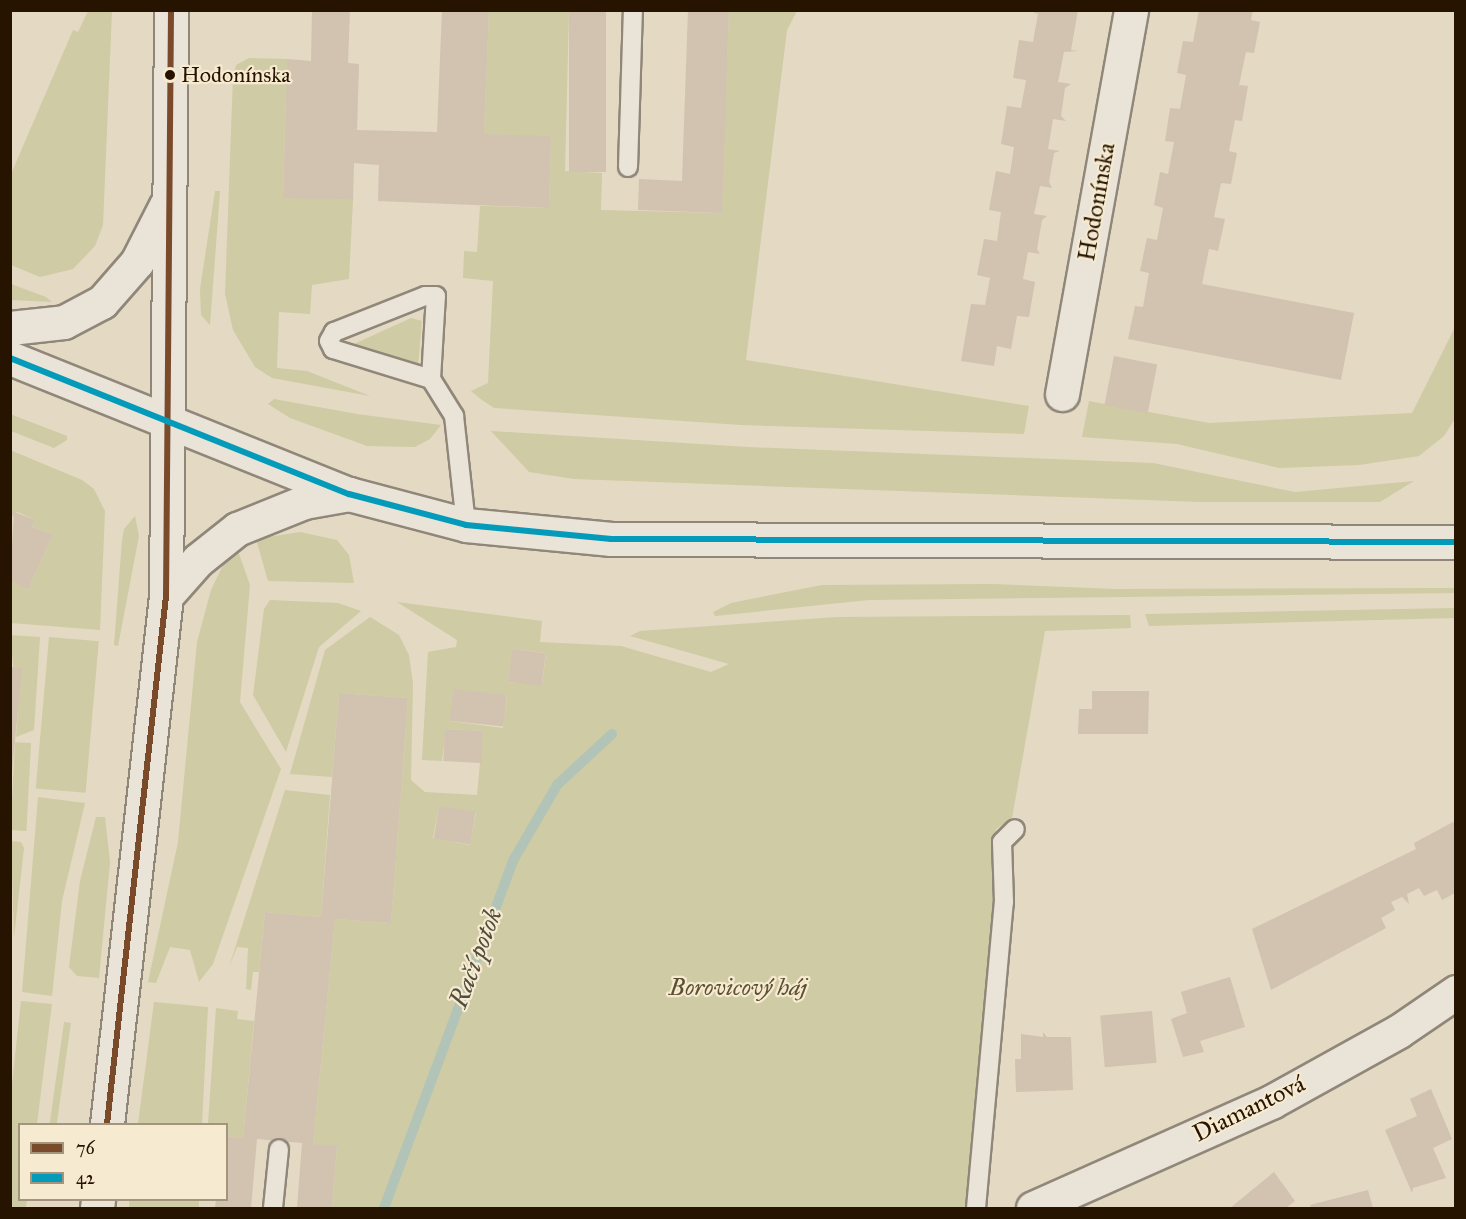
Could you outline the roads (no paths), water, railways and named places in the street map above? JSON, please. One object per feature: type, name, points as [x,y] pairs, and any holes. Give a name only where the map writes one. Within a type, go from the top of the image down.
[{"type":"street","points":[[107,1123],[166,596],[171,10]]},
{"type":"street","name":"Hodonínska","points":[[1062,394],[1131,10]]},
{"type":"street","points":[[10,328],[64,322],[102,302],[137,262],[168,201]]},
{"type":"street","points":[[10,358],[167,423],[349,494],[466,525],[611,539],[1455,542]]},
{"type":"street","points":[[166,596],[198,560],[237,529],[304,502],[349,494]]},
{"type":"street","name":"Diamantová","points":[[1033,1209],[1271,1102],[1399,1032],[1455,992]]},
{"type":"lane","points":[[628,167],[633,10]]},
{"type":"lane","points":[[431,379],[333,349],[329,342],[334,332],[425,296],[436,296],[431,379],[454,416],[466,525]]},
{"type":"lane","points":[[976,1209],[1004,902],[1002,842],[1016,829]]},
{"type":"lane","points":[[273,1209],[279,1149]]},
{"type":"waterway","name":"Račí potok","points":[[384,1208],[514,859],[557,785],[612,734]]},
{"type":"place","name":"Hodonínska","points":[[170,75]]},
{"type":"park label","name":"Borovicový háj","points":[[738,988]]}]
